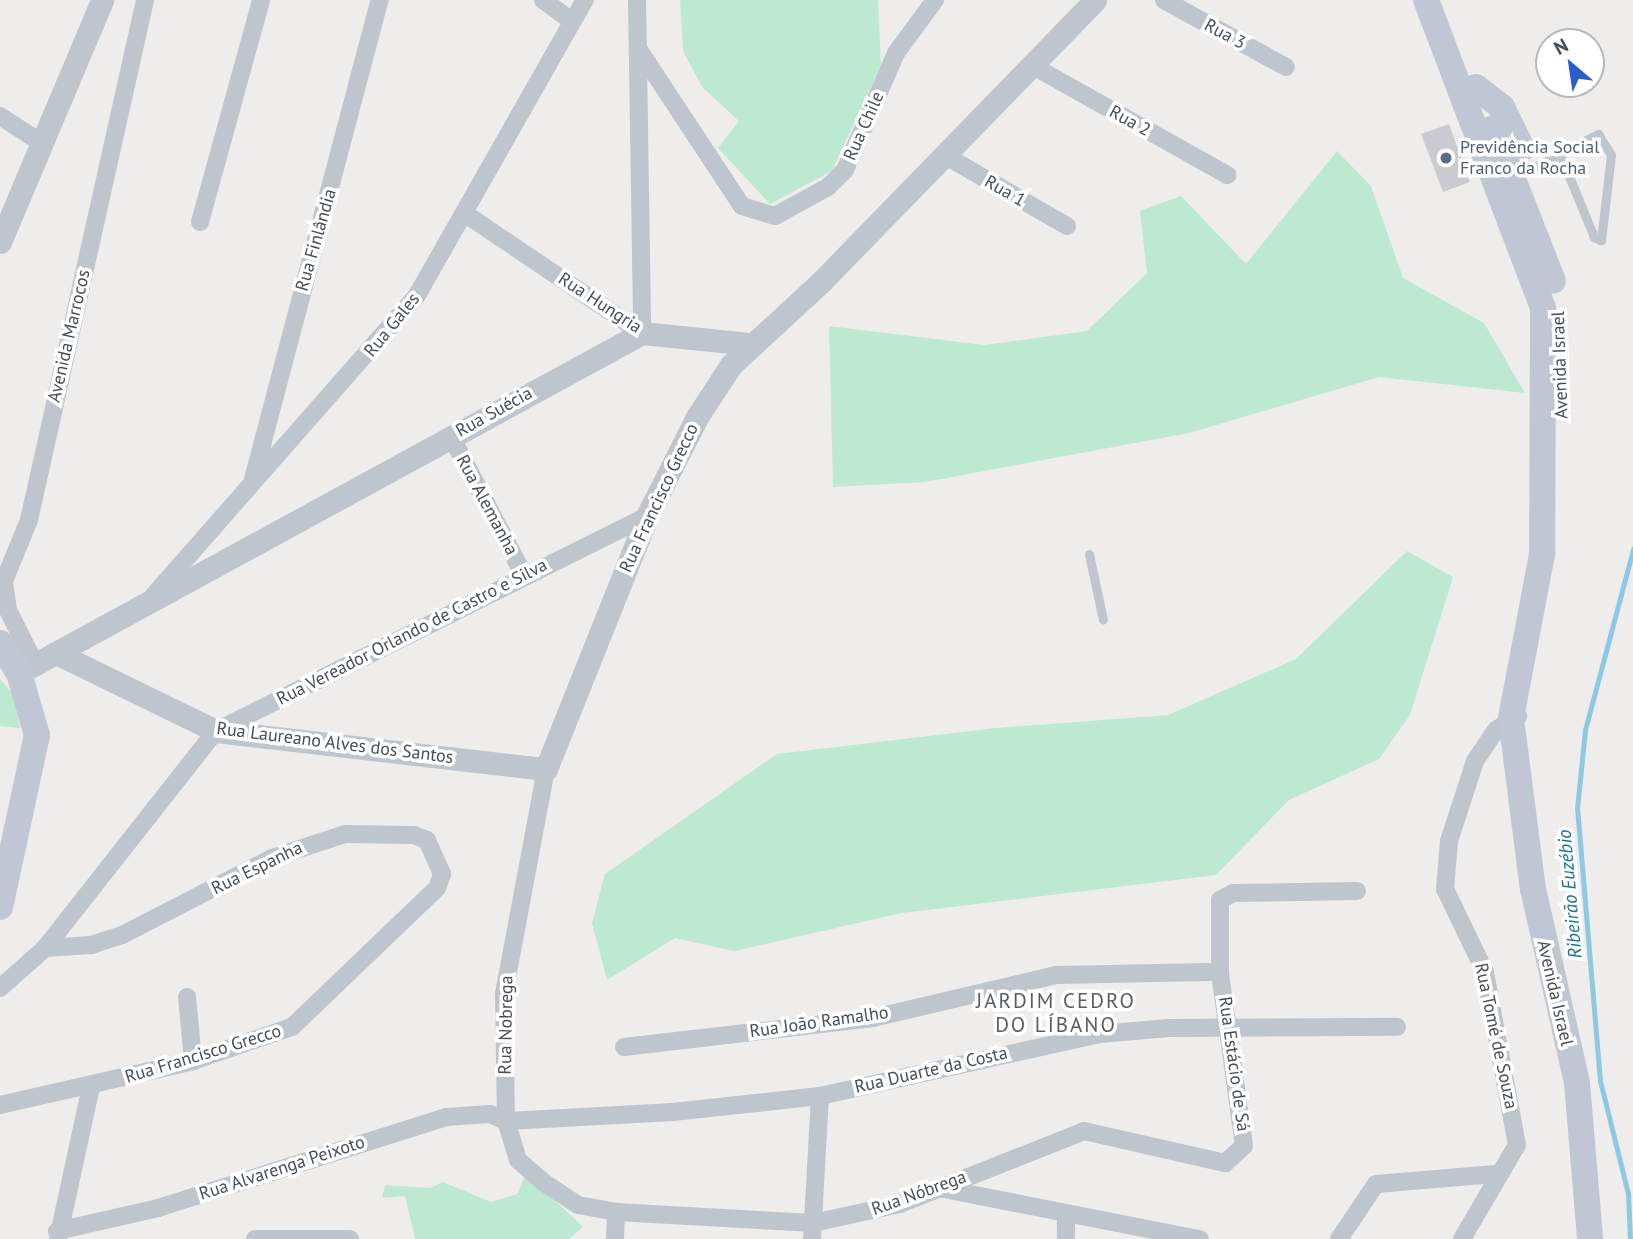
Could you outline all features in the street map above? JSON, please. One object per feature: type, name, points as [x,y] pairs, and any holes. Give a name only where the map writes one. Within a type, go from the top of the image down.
[{"type":"main road","name":"Avenida Israel","points":[[1426,0],[1495,129],[1498,187],[1543,307],[1542,554],[1517,716],[1517,747],[1533,888],[1580,1107],[1590,1239]]},
{"type":"main road","name":"Avenida Israel","points":[[1443,0],[1476,87],[1529,209],[1558,309],[1563,468],[1557,556],[1517,716]]},
{"type":"main road","points":[[1495,129],[1531,169],[1546,213],[1548,268]]},
{"type":"main road","points":[[1498,187],[1529,209]]},
{"type":"main road","points":[[0,643],[27,668],[36,747],[0,907]]},
{"type":"street","points":[[0,242],[102,0]]},
{"type":"street","name":"Avenida Marrocos","points":[[27,668],[8,610],[4,581],[29,520],[145,0]]},
{"type":"street","points":[[200,222],[261,0]]},
{"type":"street","name":"Rua Finlândia","points":[[253,479],[380,0]]},
{"type":"street","points":[[542,0],[572,21]]},
{"type":"street","name":"Rua Gales","points":[[141,608],[253,479],[393,328],[467,215],[585,0]]},
{"type":"street","points":[[637,0],[642,333]]},
{"type":"street","name":"Rua Chile","points":[[639,50],[741,206],[775,216],[828,187],[845,170],[896,53],[935,0]]},
{"type":"street","name":"Rua Francisco Grecco","points":[[514,929],[546,769],[647,516],[697,417],[751,344],[821,282],[1034,66],[1095,0]]},
{"type":"street","name":"Rua 3","points":[[1164,0],[1286,67]]},
{"type":"street","name":"Rua 2","points":[[1034,66],[1227,175]]},
{"type":"street","points":[[0,116],[40,142]]},
{"type":"street","name":"Rua 1","points":[[944,155],[1067,226]]},
{"type":"street","name":"Rua Hungria","points":[[467,215],[642,333],[751,344]]},
{"type":"street","name":"Rua Suécia","points":[[56,653],[642,333]]},
{"type":"street","name":"Rua Alemanha","points":[[451,436],[523,573]]},
{"type":"street","name":"Rua Vereador Orlando de Castro e Silva","points":[[0,988],[45,948],[216,731],[523,573],[647,516]]},
{"type":"street","points":[[27,668],[56,653]]},
{"type":"street","name":"Rua Laureano Alves dos Santos","points":[[56,653],[216,731],[546,769]]},
{"type":"street","name":"Rua Tomé de Souza","points":[[1462,1239],[1496,1174],[1517,1145],[1514,1114],[1485,972],[1445,889],[1449,841],[1475,761],[1517,716]]},
{"type":"street","name":"Rua Espanha","points":[[45,948],[92,945],[122,935],[272,858],[345,834],[414,835],[427,840],[442,874],[438,888]]},
{"type":"street","name":"Rua Francisco Grecco","points":[[0,1105],[192,1061],[279,1034],[303,1020],[438,888]]},
{"type":"street","name":"Rua Estácio de Sá","points":[[1238,1155],[1244,1133],[1232,1030],[1220,972],[1217,911],[1225,895],[1357,891]]},
{"type":"street","name":"Rua Nobrega","points":[[506,1121],[504,994],[514,929]]},
{"type":"street","name":"Rua João Ramalho","points":[[624,1046],[873,1018],[1057,975],[1220,972]]},
{"type":"street","points":[[187,997],[192,1061]]},
{"type":"street","name":"Rua Duarte da Costa","points":[[506,1121],[673,1112],[820,1096],[1088,1035],[1169,1028],[1232,1030],[1398,1027]]},
{"type":"street","points":[[57,1235],[91,1086]]},
{"type":"street","points":[[812,1231],[820,1096]]},
{"type":"street","name":"Rua Alvarenga Peixoto","points":[[57,1235],[158,1208],[446,1117],[490,1114],[506,1121]]},
{"type":"street","name":"Rua Nóbrega","points":[[506,1121],[518,1160],[543,1182],[578,1205],[616,1212],[812,1231],[939,1188],[1084,1131],[1212,1161],[1225,1163],[1238,1155]]},
{"type":"street","points":[[1339,1239],[1376,1184],[1496,1174]]},
{"type":"street","points":[[939,1188],[1200,1239]]},
{"type":"street","points":[[615,1239],[616,1212]]},
{"type":"street","points":[[1066,1214],[1066,1239]]},
{"type":"street","points":[[255,1239],[350,1239]]},
{"type":"lane","points":[[1531,169],[1598,134],[1611,155],[1601,240],[1594,237],[1560,154]]},
{"type":"lane","points":[[1089,554],[1103,621]]},
{"type":"green space","points":[[680,0],[878,0],[881,65],[832,171],[770,204],[718,148],[739,121],[702,87],[683,51]]},
{"type":"green space","points":[[1337,151],[1371,186],[1403,278],[1484,323],[1525,393],[1379,377],[1189,433],[925,482],[833,487],[829,326],[984,345],[1087,331],[1147,273],[1140,211],[1181,196],[1246,264]]},
{"type":"green space","points":[[1407,551],[1453,577],[1410,715],[1379,759],[1289,800],[1216,875],[902,913],[734,951],[675,938],[607,980],[592,923],[605,874],[777,754],[996,728],[1168,715],[1296,659]]},
{"type":"green space","points":[[0,679],[13,694],[20,728],[0,726]]},
{"type":"green space","points":[[526,1173],[583,1227],[569,1239],[415,1239],[405,1196],[382,1198],[385,1185],[430,1188],[443,1182],[491,1202],[517,1194]]},
{"type":"building","name":"Previdência Social Franco da Rocha","points":[[1449,124],[1470,182],[1443,192],[1421,134]]},
{"type":"waterway","name":"Ribeirão Euzébio","points":[[1630,1239],[1628,1194],[1600,1081],[1577,809],[1585,730],[1633,549]]},
{"type":"place","name":"Previdência Social Franco da Rocha","points":[[1446,158]]},
{"type":"district","name":"JARDIM CEDRO DO LÍBANO","points":[[1056,1013]]}]
